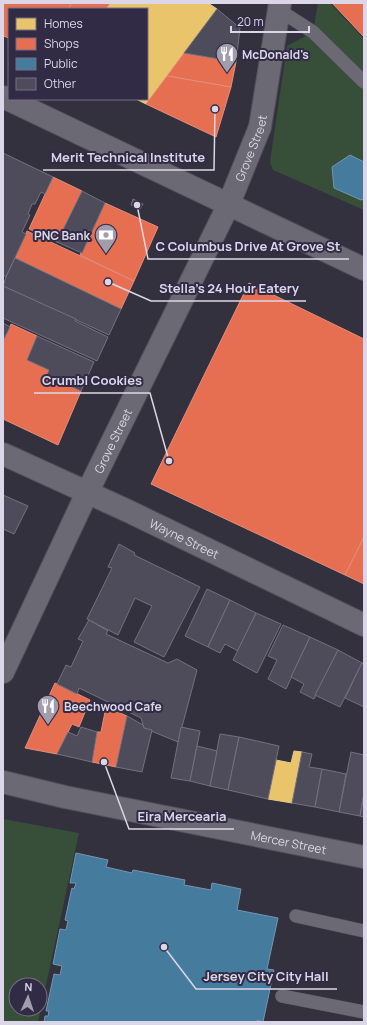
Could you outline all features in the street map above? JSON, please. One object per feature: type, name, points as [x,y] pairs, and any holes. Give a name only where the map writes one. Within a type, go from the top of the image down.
[{"type":"street","name":"Grove Street","points":[[3,672],[87,493],[228,206],[260,127],[280,6]]},
{"type":"street","points":[[9,100],[228,206],[364,269]]},
{"type":"street","name":"Wayne Street","points":[[3,454],[128,511],[364,625]]},
{"type":"street","name":"Mercer Street","points":[[3,782],[73,798],[364,857]]},
{"type":"lane","points":[[280,6],[313,32],[364,82]]},
{"type":"lane","points":[[296,916],[364,931]]},
{"type":"lane","points":[[282,996],[364,1012]]},
{"type":"green space","points":[[318,3],[330,3],[364,39],[364,210],[273,170],[270,162],[287,46],[313,32]]},
{"type":"green space","points":[[3,819],[79,833],[48,977],[8,977],[8,1017],[39,1017],[38,1022],[3,1022]]},
{"type":"building: Homes","points":[[110,3],[208,3],[217,9],[146,104],[138,100],[148,100],[148,8],[107,8]]},
{"type":"building: Homes","points":[[294,751],[302,752],[292,803],[268,799],[276,760],[291,763]]},
{"type":"building: Shops","points":[[3,3],[72,3],[69,8],[8,8],[8,38],[3,36]]},
{"type":"building: Shops","points":[[72,3],[110,3],[107,8],[69,8]]},
{"type":"building: Shops","points":[[332,3],[364,3],[364,37]]},
{"type":"building: Shops","points":[[184,53],[236,62],[231,87],[167,76]]},
{"type":"building: Shops","points":[[167,76],[231,87],[216,137],[146,104]]},
{"type":"building: Shops","points":[[53,177],[82,191],[57,242],[29,229]]},
{"type":"building: Shops","points":[[105,203],[158,227],[134,281],[80,255]]},
{"type":"building: Shops","points":[[27,231],[134,281],[121,309],[15,258]]},
{"type":"building: Shops","points":[[249,283],[364,339],[364,537],[345,575],[151,484]]},
{"type":"building: Shops","points":[[11,324],[37,336],[27,360],[49,370],[47,375],[81,391],[58,445],[3,419],[3,341]]},
{"type":"building: Shops","points":[[364,537],[364,584],[345,575]]},
{"type":"building: Shops","points":[[55,683],[90,700],[79,727],[72,724],[57,754],[25,748]]},
{"type":"building: Shops","points":[[106,707],[127,716],[116,767],[92,762],[97,732],[101,732]]},
{"type":"building: Public","points":[[350,155],[364,162],[364,199],[361,200],[334,188],[332,167]]},
{"type":"building: Public","points":[[76,853],[108,860],[106,867],[132,873],[133,870],[185,880],[184,885],[211,890],[212,883],[241,889],[237,910],[278,918],[267,969],[274,970],[263,1022],[257,1020],[256,1022],[44,1022],[45,1017],[48,1017],[48,1002],[54,974],[60,975],[62,966],[53,964],[60,929],[66,930],[68,921],[65,920],[72,888],[74,889],[76,883],[70,883]]},
{"type":"building: Other","points":[[217,9],[240,28],[236,62],[184,53]]},
{"type":"building: Other","points":[[3,153],[53,177],[45,194],[41,192],[35,204],[32,204],[28,214],[30,215],[22,232],[26,234],[6,277],[3,275]]},
{"type":"building: Other","points":[[82,191],[105,203],[82,253],[57,242]]},
{"type":"building: Other","points":[[133,199],[143,204],[140,209],[131,205]]},
{"type":"building: Other","points":[[15,258],[121,309],[109,335],[3,286]]},
{"type":"building: Other","points":[[3,286],[76,319],[75,321],[108,337],[97,361],[3,318]]},
{"type":"building: Other","points":[[3,323],[10,327],[3,341]]},
{"type":"building: Other","points":[[37,336],[94,362],[81,391],[47,375],[49,370],[27,360]]},
{"type":"building: Other","points":[[3,495],[28,506],[14,534],[3,529]]},
{"type":"building: Other","points":[[119,544],[135,553],[134,555],[200,587],[164,657],[134,642],[152,606],[135,598],[118,635],[87,619],[112,568],[108,567]]},
{"type":"building: Other","points":[[207,589],[230,600],[208,647],[185,636]]},
{"type":"building: Other","points":[[230,600],[256,613],[238,651],[225,644],[220,653],[208,647]]},
{"type":"building: Other","points":[[256,613],[281,624],[257,673],[233,660]]},
{"type":"building: Other","points":[[89,620],[108,631],[106,634],[168,663],[177,659],[197,670],[178,742],[144,728],[141,718],[79,688],[77,694],[57,684],[66,665],[71,667],[83,641],[78,639]]},
{"type":"building: Other","points":[[283,625],[310,637],[286,689],[268,679],[277,660],[268,656]]},
{"type":"building: Other","points":[[310,637],[338,650],[314,699],[300,692],[304,684],[291,677]]},
{"type":"building: Other","points":[[338,650],[362,663],[340,707],[315,695]]},
{"type":"building: Other","points":[[362,663],[364,664],[364,707],[345,698]]},
{"type":"building: Other","points":[[127,716],[143,725],[144,728],[152,730],[142,772],[116,767]]},
{"type":"building: Other","points":[[81,727],[97,732],[92,762],[57,754],[68,732],[77,736]]},
{"type":"building: Other","points":[[181,727],[200,731],[190,781],[171,778]]},
{"type":"building: Other","points":[[220,734],[239,737],[228,790],[210,786]]},
{"type":"building: Other","points":[[239,737],[279,746],[268,799],[228,790]]},
{"type":"building: Other","points":[[197,746],[217,751],[210,786],[190,781]]},
{"type":"building: Other","points":[[302,752],[312,754],[309,767],[322,769],[315,807],[292,803]]},
{"type":"building: Other","points":[[351,752],[364,755],[364,794],[360,816],[339,812]]},
{"type":"building: Other","points":[[322,769],[346,774],[339,812],[315,807]]},
{"type":"building: Other","points":[[364,794],[364,817],[360,816]]},
{"type":"place","name":"McDonald's","points":[[227,74]]},
{"type":"place","name":"Merit Technical Institute","points":[[215,109]]},
{"type":"place","name":"C Columbus Drive At Grove St","points":[[137,205]]},
{"type":"place","name":"PNC Bank","points":[[106,254]]},
{"type":"place","name":"Stella's 24 Hour Eatery","points":[[108,282]]},
{"type":"place","name":"Crumbl Cookies","points":[[169,461]]},
{"type":"place","name":"Beechwood Cafe","points":[[48,726]]},
{"type":"place","name":"Eira Mercearia","points":[[104,762]]},
{"type":"place","name":"Jersey City City Hall","points":[[164,947]]}]
